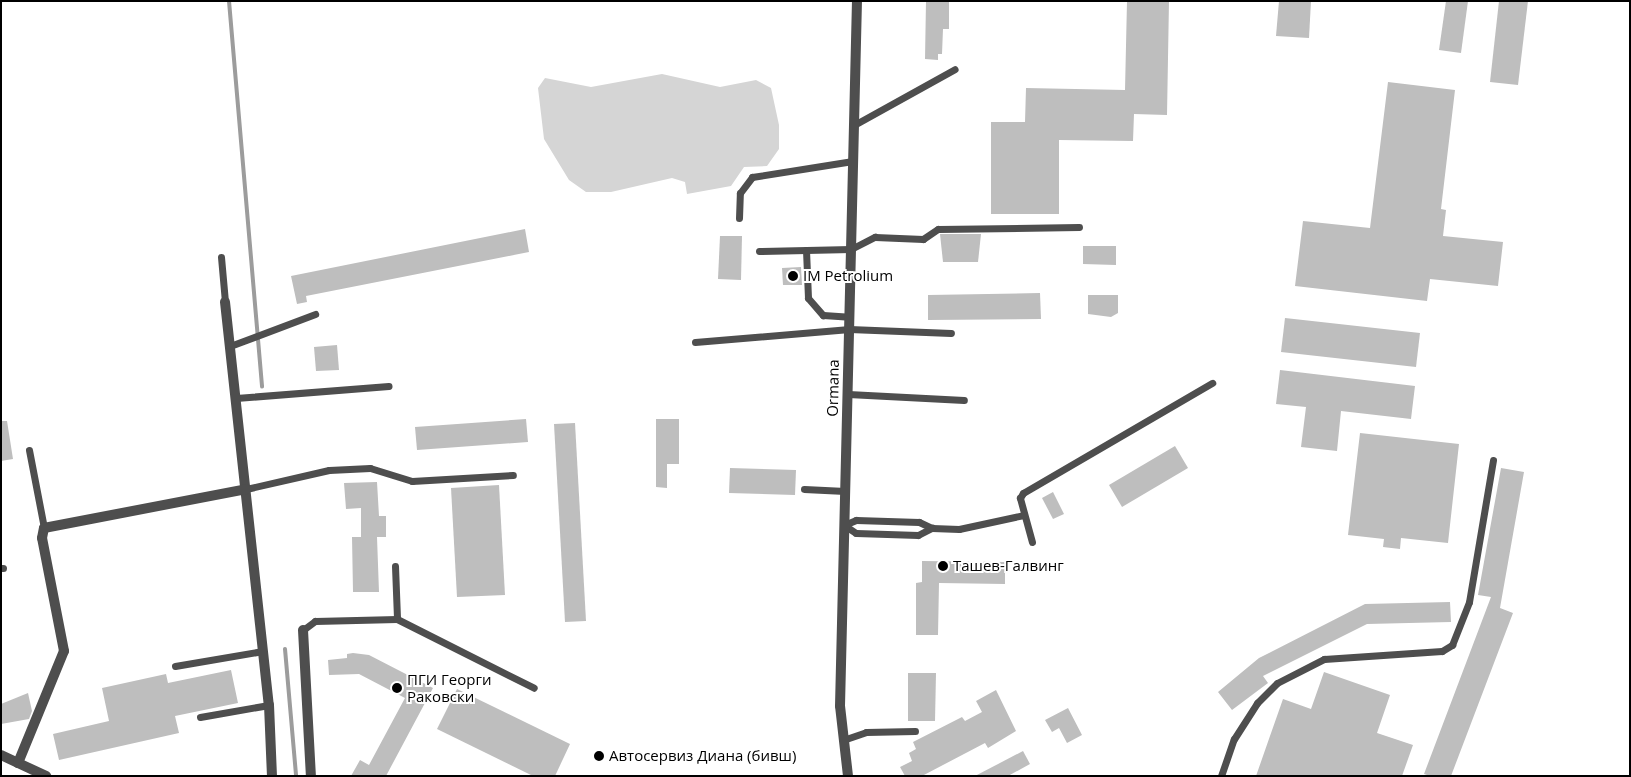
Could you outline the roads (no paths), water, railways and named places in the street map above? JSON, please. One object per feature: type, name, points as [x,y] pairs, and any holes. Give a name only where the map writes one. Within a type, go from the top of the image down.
[{"type":"street","name":"Ormana","points":[[848,776],[843,740],[844,526],[857,1]]},
{"type":"street","points":[[225,302],[264,651],[269,704],[272,776]]},
{"type":"street","points":[[18,762],[64,652],[42,538],[44,528],[246,489]]},
{"type":"street","points":[[303,630],[311,776]]},
{"type":"street","points":[[1,755],[46,776]]},
{"type":"lane","points":[[854,125],[955,70]]},
{"type":"lane","points":[[739,218],[740,193],[752,177],[853,161]]},
{"type":"lane","points":[[760,251],[851,249],[875,237],[923,239],[938,229],[1079,226]]},
{"type":"lane","points":[[806,250],[808,298],[824,316],[849,317]]},
{"type":"lane","points":[[221,257],[225,302]]},
{"type":"lane","points":[[230,346],[315,314]]},
{"type":"lane","points":[[695,342],[849,329],[951,333]]},
{"type":"lane","points":[[1032,542],[1024,515],[1023,493],[1212,383]]},
{"type":"lane","points":[[236,398],[389,386]]},
{"type":"lane","points":[[848,394],[964,400]]},
{"type":"lane","points":[[29,450],[44,528]]},
{"type":"lane","points":[[1221,776],[1234,739],[1258,702],[1277,683],[1324,660],[1442,651],[1452,644],[1469,602],[1493,460]]},
{"type":"lane","points":[[246,489],[329,470],[362,468],[378,469],[412,481],[513,475]]},
{"type":"lane","points":[[804,489],[845,491]]},
{"type":"lane","points":[[844,526],[856,520],[919,522],[932,528],[959,529],[1024,515]]},
{"type":"lane","points":[[844,526],[856,533],[918,534],[932,528]]},
{"type":"lane","points":[[395,566],[397,619]]},
{"type":"lane","points":[[303,630],[315,622],[397,619],[534,688]]},
{"type":"lane","points":[[174,666],[264,651]]},
{"type":"lane","points":[[200,717],[269,704]]},
{"type":"lane","points":[[843,740],[866,732],[916,731]]},
{"type":"waterway","points":[[229,1],[262,387]]},
{"type":"waterway","points":[[285,649],[296,776]]},
{"type":"place","name":"IM Petrolium","points":[[793,276]]},
{"type":"place","name":"Ташев-Галвинг","points":[[943,566]]},
{"type":"place","name":"ПГИ Георги Раковски","points":[[397,688]]},
{"type":"place","name":"Автосервиз Диана (бивш)","points":[[599,756]]}]
